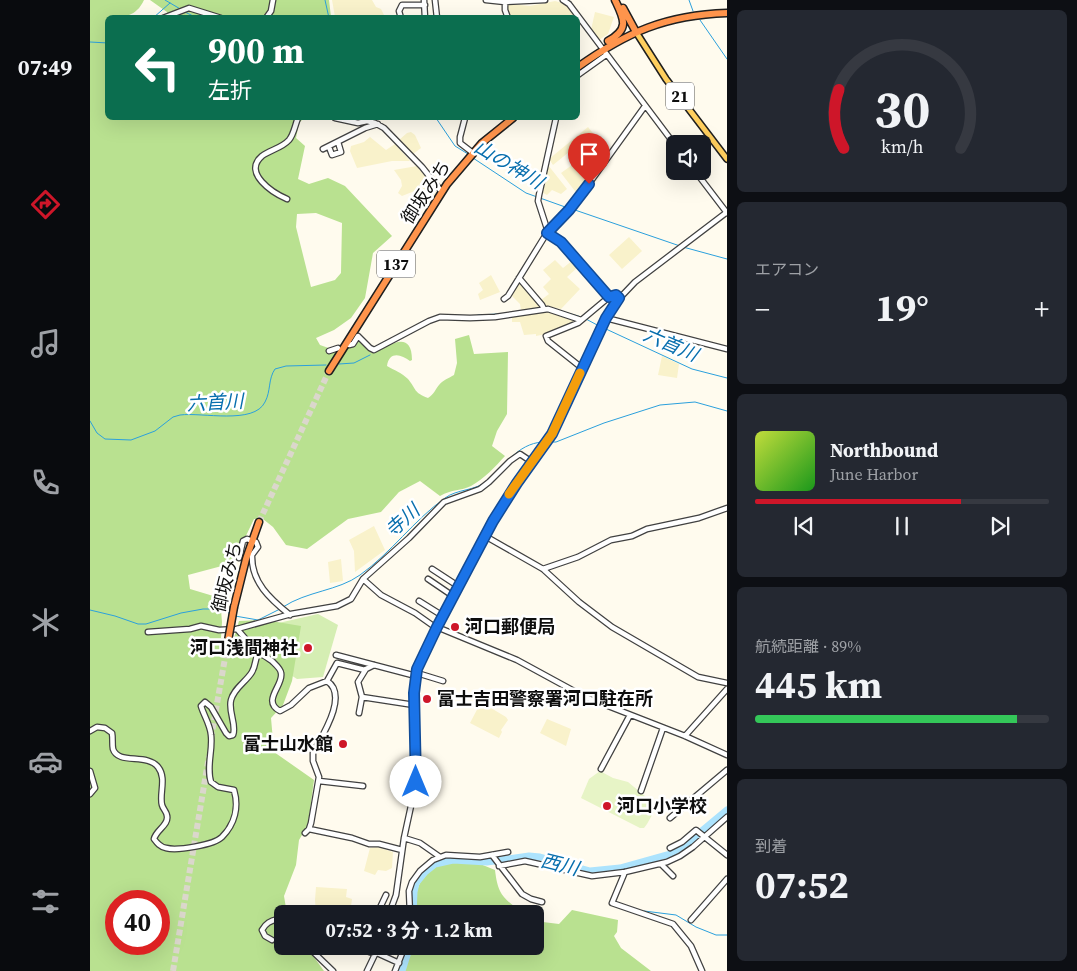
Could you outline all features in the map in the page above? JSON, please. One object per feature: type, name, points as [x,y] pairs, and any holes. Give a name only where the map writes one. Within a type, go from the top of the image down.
[{"type":"highway","points":[[602,50],[617,36],[623,26],[622,16],[615,0]]},
{"type":"highway","points":[[619,0],[636,32]]},
{"type":"highway","points":[[580,65],[602,50],[636,32],[671,20],[727,13]]},
{"type":"highway","name":"御坂みち","points":[[329,371],[442,192],[488,138],[510,120]]},
{"type":"highway","name":"御坂みち","points":[[228,641],[238,590],[259,522]]},
{"type":"main road","name":"21","points":[[636,32],[666,79],[727,158]]},
{"type":"street","points":[[268,15],[273,0]]},
{"type":"street","points":[[435,0],[437,15]]},
{"type":"street","points":[[486,0],[504,2],[545,0]]},
{"type":"street","points":[[563,0],[569,4],[577,15]]},
{"type":"street","points":[[400,15],[399,12],[402,5],[424,2],[425,15]]},
{"type":"street","points":[[504,2],[507,15]]},
{"type":"street","points":[[171,15],[189,8],[211,15]]},
{"type":"street","points":[[580,19],[667,135]]},
{"type":"street","points":[[580,74],[602,50]]},
{"type":"street","points":[[504,299],[547,233],[573,205],[645,106]]},
{"type":"street","points":[[287,199],[264,185],[256,169],[261,157],[288,141],[297,120]]},
{"type":"street","points":[[344,120],[358,123],[373,121],[397,140],[442,192]]},
{"type":"street","points":[[464,120],[460,142],[471,156]]},
{"type":"street","points":[[556,120],[538,198],[547,233],[561,242],[609,297]]},
{"type":"street","points":[[323,149],[365,128],[373,121]]},
{"type":"street","points":[[329,146],[332,155],[341,152],[338,142]]},
{"type":"street","points":[[382,905],[385,898],[393,904],[399,881],[404,838],[416,782],[414,693],[416,674],[437,627],[485,536],[506,499],[547,443],[560,419],[606,318],[619,298],[634,282],[727,212],[702,180]]},
{"type":"street","points":[[519,278],[544,309]]},
{"type":"street","points":[[582,368],[548,341],[546,336],[572,326],[609,297],[616,295],[619,298]]},
{"type":"street","points":[[349,345],[353,344],[358,336],[374,350],[436,318],[495,317],[551,309],[581,320]]},
{"type":"street","points":[[606,318],[727,349]]},
{"type":"street","points":[[329,351],[338,348]]},
{"type":"street","points":[[148,632],[190,629],[201,626],[220,630],[237,630],[290,615],[337,606],[350,599],[363,579],[409,538],[444,502],[480,489],[520,454],[532,462]]},
{"type":"street","points":[[543,569],[578,557],[611,540],[700,518],[727,508]]},
{"type":"street","points":[[485,536],[543,569],[574,598],[612,627],[698,677],[727,683]]},
{"type":"street","points":[[239,558],[243,541],[247,539],[252,540],[258,544],[252,555],[251,563],[254,576],[271,600],[290,615]]},
{"type":"street","points":[[432,569],[458,586]]},
{"type":"street","points":[[363,579],[382,595],[437,627],[517,660],[585,698],[685,736],[727,755]]},
{"type":"street","points":[[428,579],[453,596]]},
{"type":"street","points":[[419,601],[443,616]]},
{"type":"street","points":[[237,630],[258,653],[266,656],[281,672],[273,694],[274,706],[280,711],[291,705],[309,688],[327,681],[337,663],[365,670]]},
{"type":"street","points":[[90,731],[97,727],[109,730],[112,733],[113,749],[116,753],[124,758],[149,760],[159,768],[162,778],[162,804],[168,817],[166,823],[156,834],[154,839],[156,843],[166,848],[174,849],[206,844],[222,838],[237,812],[237,799],[234,790],[218,787],[211,782],[209,769],[212,735],[210,724],[200,706],[205,702],[211,707],[226,733],[229,736],[233,735],[230,711],[231,700],[234,693],[251,674],[258,653]]},
{"type":"street","points":[[336,655],[443,681]]},
{"type":"street","points":[[359,713],[362,697],[358,682],[365,670],[374,665]]},
{"type":"street","points":[[327,681],[330,682],[334,689],[336,704],[313,753],[313,761],[319,775],[319,781],[307,831],[352,838],[369,844],[379,844],[402,850]]},
{"type":"street","points":[[685,736],[727,689]]},
{"type":"street","points":[[362,697],[414,705]]},
{"type":"street","points":[[601,769],[630,715]]},
{"type":"street","points":[[641,791],[663,728]]},
{"type":"street","points":[[670,818],[727,770]]},
{"type":"street","points":[[90,771],[95,788],[90,794]]},
{"type":"street","points":[[319,781],[363,786]]},
{"type":"street","points":[[498,865],[525,861],[592,876],[625,872],[661,864],[680,856],[727,817]]},
{"type":"street","points":[[670,848],[682,842],[696,830],[727,855]]},
{"type":"street","points":[[404,838],[420,843],[440,857]]},
{"type":"street","points":[[410,905],[409,891],[412,882],[426,865],[433,860],[446,855],[480,857],[508,852]]},
{"type":"street","points":[[493,856],[522,894],[542,902]]},
{"type":"street","points":[[661,864],[673,876]]},
{"type":"street","points":[[625,872],[612,903],[673,924],[691,946],[702,971]]},
{"type":"street","points":[[691,920],[727,879]]},
{"type":"street","points":[[272,940],[265,936],[262,930],[265,925],[274,920]]},
{"type":"street","points":[[316,955],[333,971]]},
{"type":"street","points":[[367,971],[375,955]]},
{"type":"street","points":[[379,955],[399,963]]},
{"type":"street","points":[[395,971],[402,955]]},
{"type":"shaded area","points":[[332,0],[372,0],[384,15],[335,15]]},
{"type":"shaded area","points":[[555,1],[566,4],[574,15],[510,15],[506,9],[509,4],[530,6]]},
{"type":"shaded area","points":[[595,12],[614,17],[608,34],[599,40],[591,30]]},
{"type":"shaded area","points":[[588,127],[600,142],[582,157],[574,148],[553,165],[549,159]]},
{"type":"shaded area","points":[[411,132],[415,135],[421,148],[413,154],[399,140]]},
{"type":"shaded area","points":[[370,137],[386,150],[395,144],[410,161],[392,161],[357,168],[350,151],[351,146],[364,142]]},
{"type":"shaded area","points":[[606,153],[608,156],[578,195],[561,173],[579,160],[586,168]]},
{"type":"shaded area","points":[[548,165],[567,189],[561,194],[552,190],[547,195],[543,193]]},
{"type":"shaded area","points":[[417,166],[436,192],[426,207],[417,190],[402,196],[398,193],[402,186],[401,180],[394,170]]},
{"type":"shaded area","points":[[629,237],[642,251],[622,269],[609,255]]},
{"type":"shaded area","points":[[555,260],[563,268],[573,260],[578,267],[567,277],[580,289],[561,309],[546,306],[541,300],[549,294],[543,287],[551,279],[543,270]]},
{"type":"shaded area","points":[[491,275],[500,292],[480,300],[478,294],[483,290],[479,283]]},
{"type":"shaded area","points":[[519,281],[540,307],[521,310],[520,304],[511,295]]},
{"type":"shaded area","points":[[548,311],[577,321],[546,334],[536,336],[536,334],[524,335],[520,322],[512,322],[512,316]]},
{"type":"shaded area","points":[[662,356],[679,364],[677,378],[658,375]]},
{"type":"shaded area","points":[[374,526],[385,550],[355,572],[354,551],[349,540]]},
{"type":"shaded area","points":[[341,559],[343,581],[330,583],[328,562]]},
{"type":"shaded area","points":[[481,702],[508,720],[501,730],[499,738],[470,723]]},
{"type":"shaded area","points":[[547,719],[571,729],[566,746],[540,733]]},
{"type":"shaded area","points":[[377,847],[393,852],[392,868],[386,871],[378,870],[375,875],[364,871],[370,848]]},
{"type":"shaded area","points":[[316,887],[347,889],[346,897],[352,899],[351,905],[315,905]]},
{"type":"green space","points":[[90,0],[144,0],[137,10],[129,15],[105,15],[105,120],[302,120],[299,123],[296,138],[305,146],[298,179],[309,184],[328,178],[345,186],[392,236],[373,253],[365,298],[351,318],[334,330],[316,338],[320,345],[337,351],[326,370],[333,373],[348,348],[358,340],[370,352],[374,353],[393,344],[404,342],[411,350],[412,360],[410,361],[396,355],[390,358],[387,366],[401,373],[417,392],[428,398],[444,380],[454,375],[457,363],[455,339],[469,335],[474,354],[508,352],[507,414],[497,431],[492,446],[505,456],[476,483],[467,488],[448,492],[440,496],[420,481],[399,492],[381,512],[348,519],[307,549],[286,545],[273,527],[263,519],[254,519],[233,563],[188,575],[190,589],[220,598],[221,638],[233,641],[239,621],[265,620],[301,626],[292,681],[283,705],[271,718],[274,752],[314,780],[308,825],[299,840],[296,865],[284,896],[286,905],[274,905],[274,955],[312,955],[324,971],[90,971]],"holes":[[[316,213],[342,223],[341,273],[335,280],[311,287],[296,227],[297,214]]]},
{"type":"green space","points":[[150,0],[329,0],[331,15],[168,15],[167,12]]},
{"type":"green space","points":[[318,614],[338,625],[323,677],[297,679],[286,672],[261,627]]},
{"type":"green space","points":[[600,771],[613,778],[628,782],[657,806],[644,828],[640,828],[581,798],[589,779]]},
{"type":"green space","points":[[468,859],[495,870],[500,891],[513,905],[415,905],[416,896],[423,878],[439,860]]},
{"type":"green space","points":[[572,910],[618,920],[617,932],[614,936],[621,948],[651,971],[401,971],[409,955],[544,955],[544,922],[559,924]]},
{"type":"waterway","name":"山の神川","points":[[165,0],[182,10]]},
{"type":"waterway","points":[[325,0],[328,15]]},
{"type":"waterway","points":[[689,0],[693,11]]},
{"type":"waterway","name":"山の神川","points":[[156,15],[170,3]]},
{"type":"waterway","name":"山の神川","points":[[185,12],[191,15]]},
{"type":"waterway","points":[[700,20],[727,59]]},
{"type":"waterway","name":"山の神川","points":[[90,42],[105,43]]},
{"type":"waterway","name":"山の神川","points":[[437,120],[455,146],[468,154]]},
{"type":"waterway","name":"山の神川","points":[[473,158],[526,193],[568,208]]},
{"type":"waterway","name":"山の神川","points":[[572,209],[680,246]]},
{"type":"waterway","name":"山の神川","points":[[683,247],[727,259]]},
{"type":"waterway","name":"六首川","points":[[548,307],[581,317]]},
{"type":"waterway","name":"六首川","points":[[530,310],[541,308]]},
{"type":"waterway","name":"六首川","points":[[478,315],[499,314]]},
{"type":"waterway","name":"六首川","points":[[426,320],[439,315]]},
{"type":"waterway","name":"六首川","points":[[586,319],[599,326]]},
{"type":"waterway","name":"六首川","points":[[606,329],[692,369],[727,378]]},
{"type":"waterway","name":"六首川","points":[[339,364],[354,363],[370,355]]},
{"type":"waterway","name":"六首川","points":[[90,421],[97,433],[105,439],[131,440],[155,431],[173,417],[180,415],[227,416],[250,413],[259,409],[265,402],[271,377],[275,369],[286,366],[326,365]]},
{"type":"waterway","name":"寺川","points":[[549,442],[556,442],[604,423],[660,405],[695,402],[727,411]]},
{"type":"waterway","name":"寺川","points":[[283,607],[360,575],[445,498],[482,484],[518,451],[542,442]]},
{"type":"waterway","name":"寺川","points":[[90,610],[138,624],[146,624],[181,613],[203,609],[220,609],[231,614]]},
{"type":"waterway","name":"寺川","points":[[235,616],[258,620],[280,609]]},
{"type":"waterway","name":"西川","points":[[413,905],[416,883],[435,864],[453,860],[487,862],[529,856],[540,857],[590,871],[620,868],[670,854],[685,845],[727,810]]},
{"type":"waterway","points":[[644,911],[676,915],[696,927],[716,935],[727,935]]},
{"type":"waterway","name":"西川","points":[[402,971],[407,955]]},
{"type":"tunnel","points":[[259,522],[329,371]]},
{"type":"tunnel","points":[[211,738],[228,641]]},
{"type":"tunnel","points":[[173,971],[209,756]]},
{"type":"slow traffic","points":[[509,494],[552,434],[580,373]]},
{"type":"place","name":"河口郵便局","points":[[455,627]]},
{"type":"place","name":"河口浅間神社","points":[[308,648]]},
{"type":"place","name":"富士吉田警察署河口駐在所","points":[[427,699]]},
{"type":"place","name":"富士山水館","points":[[343,744]]},
{"type":"place","name":"河口小学校","points":[[607,806]]},
{"type":"route","points":[[416,782],[414,693],[417,669],[437,627],[505,500],[552,434],[606,318],[619,298],[616,295],[609,297],[561,242],[547,233],[569,210],[589,184]]}]
